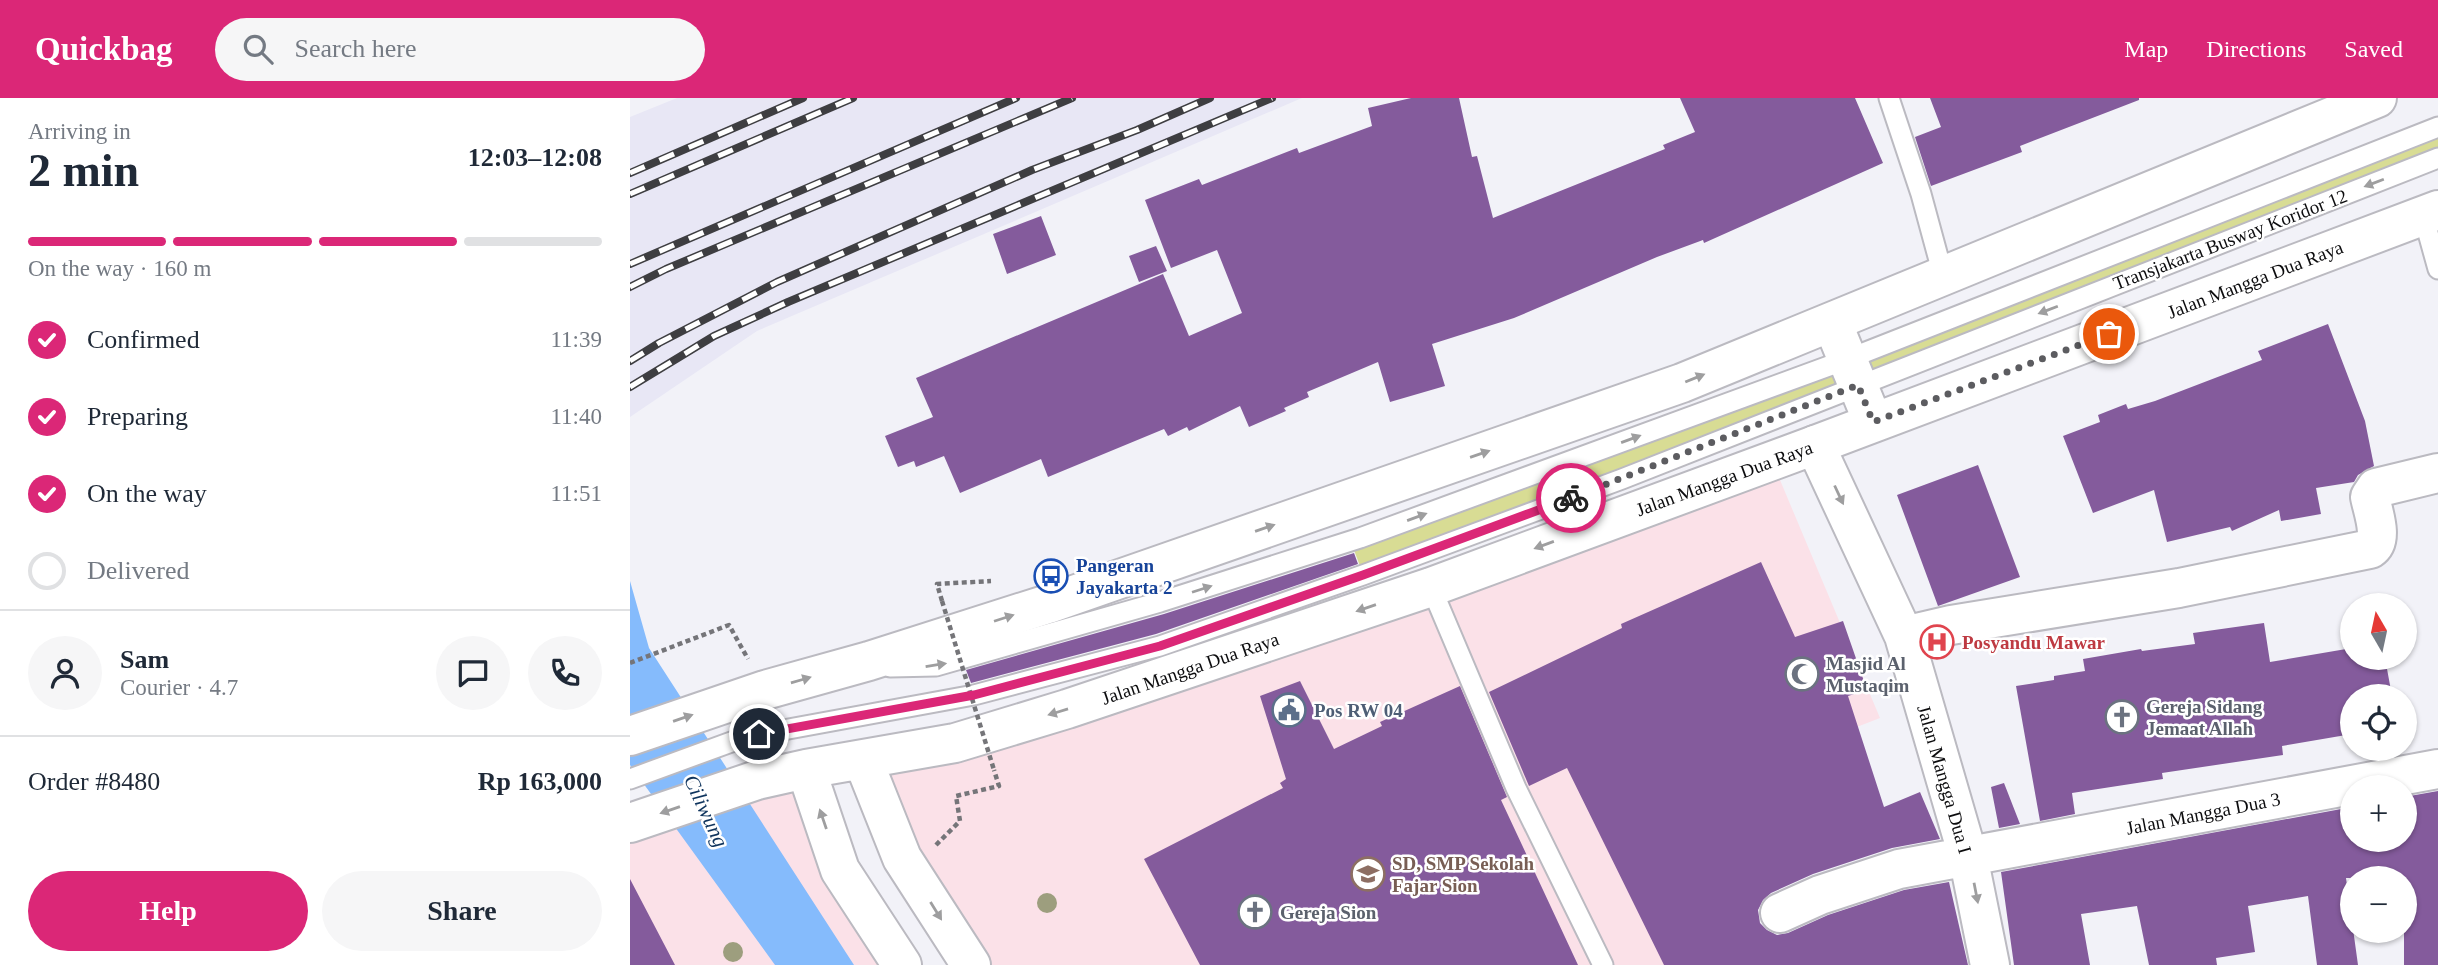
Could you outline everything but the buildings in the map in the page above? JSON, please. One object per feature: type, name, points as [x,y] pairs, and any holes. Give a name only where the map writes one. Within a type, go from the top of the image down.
[{"type":"main road","points":[[630,737],[750,695],[869,661],[1048,604],[1682,383],[2377,98]]},
{"type":"main road","name":"Jalan Mangga Dua Raya","points":[[630,823],[757,780],[955,743],[1067,709],[1431,587],[2430,212]]},
{"type":"main road","points":[[1832,322],[1873,422]]},
{"type":"main road","name":"Jalan Mangga Dua I","points":[[1815,445],[1904,636],[1968,856],[1990,965]]},
{"type":"main road","points":[[1904,636],[1951,625],[2179,587],[2370,549],[2377,540],[2370,497],[2374,489],[2438,473]]},
{"type":"main road","points":[[863,760],[902,858],[971,965]]},
{"type":"main road","points":[[806,769],[840,870],[902,965]]},
{"type":"main road","name":"Jalan Mangga Dua 3","points":[[1780,913],[1820,895],[1899,869],[2438,769]]},
{"type":"lane","points":[[1889,98],[1921,194],[1943,275]]},
{"type":"lane","points":[[869,661],[891,667],[936,666],[1160,602],[1360,538],[1853,372],[2438,127]]},
{"type":"lane","name":"Transjakarta Busway Koridor 12","points":[[630,779],[745,737],[954,700],[1160,646],[1363,575],[1622,479],[1853,372],[2438,158]]},
{"type":"lane","points":[[2430,212],[2438,269]]},
{"type":"lane","points":[[1431,587],[1516,788],[1603,965]]},
{"type":"path","points":[[935,846],[960,821],[956,796],[999,786],[937,584]]},
{"type":"path","points":[[630,663],[729,625],[750,695]]},
{"type":"shaded area","points":[[677,98],[1302,98],[757,331],[630,417],[630,117]]},
{"type":"shaded area","points":[[1772,461],[1880,718],[1658,804],[1737,965],[978,965],[863,760]]},
{"type":"shaded area","points":[[806,769],[902,965],[630,965],[630,823]]},
{"type":"green space","points":[[2438,127],[2438,159],[1363,574],[1351,542]]},
{"type":"water","name":"Ciliwung","points":[[630,581],[649,648],[854,965],[775,965],[630,765]]},
{"type":"railway","points":[[630,173],[803,98]]},
{"type":"railway","points":[[630,194],[853,98]]},
{"type":"railway","points":[[630,264],[1016,98]]},
{"type":"railway","points":[[630,287],[666,269],[1072,98]]},
{"type":"railway","points":[[630,361],[659,343],[777,282],[1032,170],[1137,130],[1210,98]]},
{"type":"railway","points":[[630,387],[714,336],[788,302],[1272,98]]},
{"type":"way so far","points":[[1571,498],[1858,385],[1873,422],[2109,334]]},
{"type":"place","name":"Pangeran Jayakarta 2","points":[[1051,576]]},
{"type":"place","name":"Posyandu Mawar","points":[[1937,642]]},
{"type":"place","name":"Masjid Al Mustaqim","points":[[1802,674]]},
{"type":"place","name":"Pos RW 04","points":[[1289,710]]},
{"type":"place","name":"Gereja Sidang Jemaat Allah","points":[[2122,717]]},
{"type":"place","name":"SD, SMP Sekolah Fajar Sion","points":[[1368,874]]},
{"type":"place","name":"Gereja Sion","points":[[1255,912]]},
{"type":"route","points":[[759,734],[974,695],[1160,646],[1571,498]]}]
